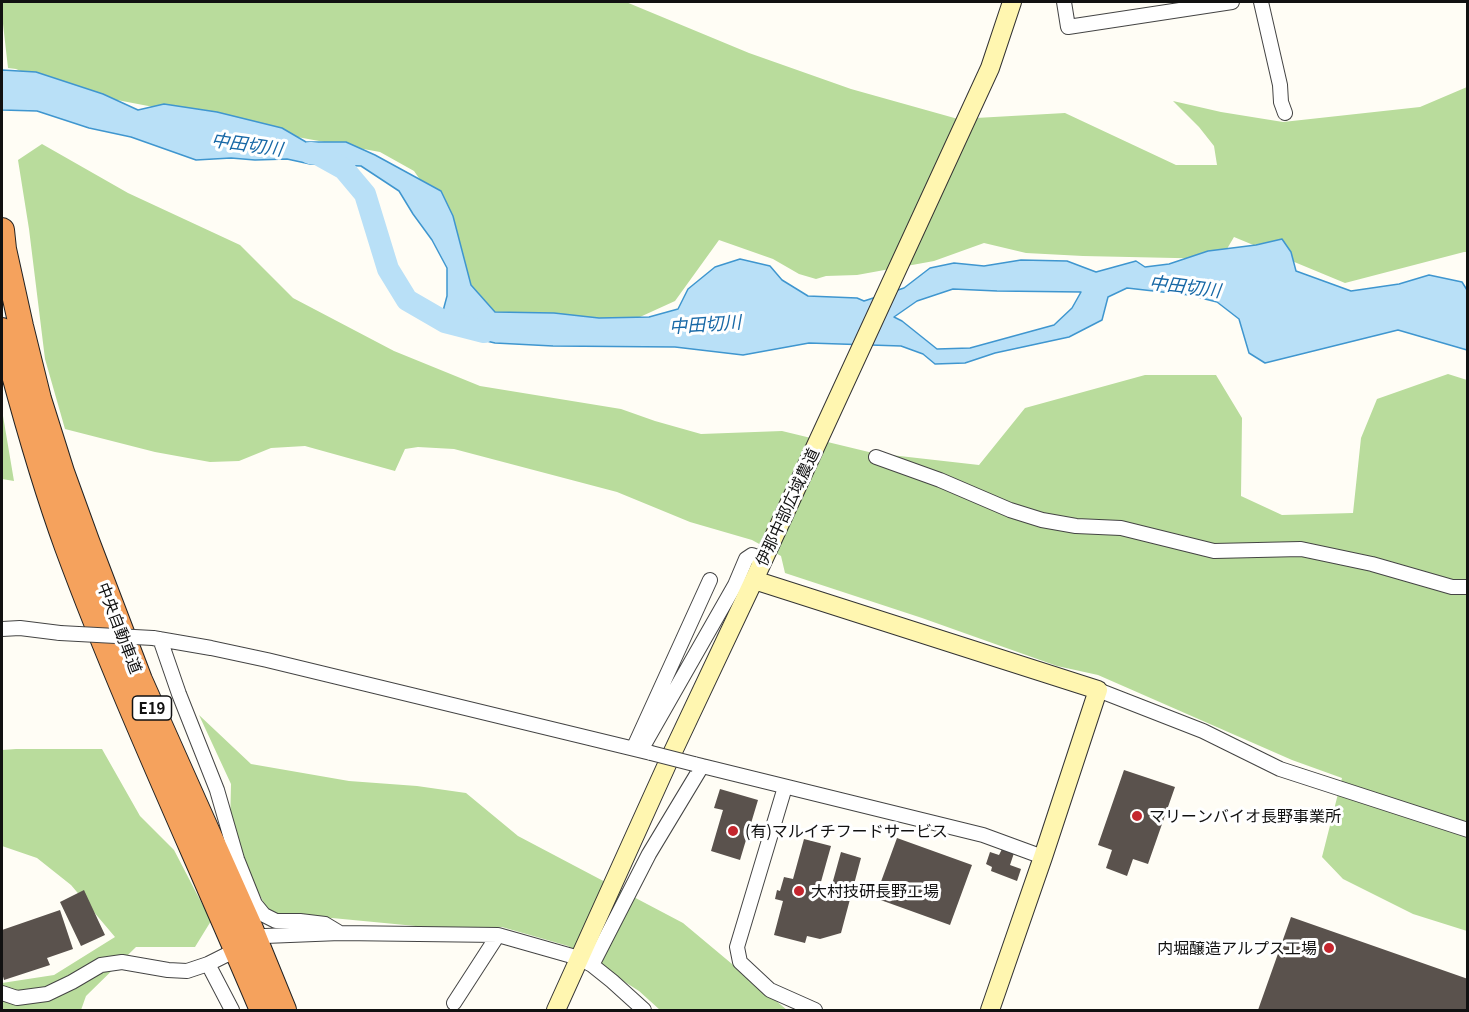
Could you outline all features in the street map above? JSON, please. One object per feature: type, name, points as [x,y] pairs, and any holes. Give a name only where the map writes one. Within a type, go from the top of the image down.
[{"type":"highway","name":"中央自動車道","points":[[2,230],[21,326],[30,401],[43,478],[67,548],[121,686],[262,1011]]},
{"type":"highway","name":"中央自動車道","points":[[2,330],[30,401],[62,472],[140,680],[251,929],[284,1011]]},
{"type":"street","name":"伊那中部広域農道","points":[[556,1011],[586,962],[664,770],[764,559],[990,68],[1012,2]]},
{"type":"street","points":[[1064,2],[1068,27],[1232,2]]},
{"type":"street","points":[[1261,2],[1285,113]]},
{"type":"street","points":[[876,457],[940,480],[1010,510],[1042,520],[1076,526],[1121,528],[1214,551],[1301,549],[1372,564],[1452,587],[1467,587]]},
{"type":"street","points":[[642,751],[735,585],[746,559],[752,555],[764,559]]},
{"type":"street","points":[[642,751],[710,580]]},
{"type":"street","points":[[754,580],[1098,690],[1203,731],[1280,769],[1467,830]]},
{"type":"street","points":[[2,629],[20,628],[157,639],[267,660],[983,835],[1043,857]]},
{"type":"street","points":[[157,639],[217,790],[237,860],[255,904],[264,915],[276,921],[325,924],[340,933]]},
{"type":"street","points":[[990,1011],[1098,690]]},
{"type":"street","points":[[586,962],[698,765]]},
{"type":"street","points":[[785,787],[737,947],[740,962],[770,990],[815,1011]]},
{"type":"street","points":[[265,936],[340,933],[498,935],[586,962],[612,981],[644,1011]]},
{"type":"street","points":[[454,1003],[498,935]]},
{"type":"street","points":[[2,993],[17,998],[47,994],[101,965],[122,962],[168,970],[187,970],[208,964],[228,954]]},
{"type":"street","points":[[208,964],[232,1011]]},
{"type":"green space","points":[[2,2],[626,2],[749,53],[851,89],[958,119],[1065,113],[1176,165],[1217,165],[1214,146],[1173,101],[1221,112],[1283,122],[1420,107],[1467,87],[1467,252],[1345,283],[1234,237],[1221,259],[1026,253],[984,243],[934,261],[857,275],[826,276],[816,279],[799,274],[773,259],[719,240],[675,301],[618,327],[490,319],[457,287],[437,204],[414,171],[380,152],[117,100],[51,85],[16,69],[8,68]]},
{"type":"green space","points":[[42,144],[128,193],[240,245],[293,298],[394,351],[480,386],[621,409],[701,434],[782,431],[873,453],[979,465],[1025,408],[1145,375],[1216,375],[1242,418],[1241,496],[1282,515],[1353,513],[1361,438],[1377,399],[1448,374],[1467,380],[1467,931],[1413,914],[1343,879],[1322,857],[1342,778],[1292,760],[1098,675],[1057,666],[785,573],[781,556],[752,540],[690,522],[617,492],[454,449],[418,447],[405,449],[395,471],[305,446],[271,448],[239,461],[210,462],[155,452],[65,429],[45,359],[18,160]]},
{"type":"green space","points":[[2,410],[14,481],[2,479]]},
{"type":"green space","points":[[199,715],[251,764],[349,781],[417,786],[466,793],[518,836],[683,923],[787,1010],[660,1010],[639,991],[568,946],[502,927],[426,927],[332,918],[271,917],[250,876],[230,828],[231,784]]},
{"type":"green space","points":[[102,749],[140,816],[174,850],[211,921],[195,947],[136,947],[86,996],[81,1010],[2,1010],[2,983],[54,975],[115,937],[71,885],[37,858],[2,846],[2,750]]},
{"type":"water","points":[[2,70],[36,72],[103,94],[138,110],[164,104],[217,112],[282,128],[306,142],[346,142],[441,191],[453,216],[471,285],[495,312],[554,313],[599,318],[649,317],[678,309],[688,289],[715,267],[740,259],[770,266],[782,280],[808,296],[857,298],[864,301],[904,288],[930,268],[954,263],[984,266],[1021,260],[1067,261],[1096,272],[1136,261],[1145,267],[1169,264],[1208,251],[1282,239],[1291,252],[1296,271],[1351,291],[1399,284],[1429,275],[1462,282],[1467,290],[1467,350],[1398,330],[1265,363],[1249,353],[1239,319],[1217,302],[1189,295],[1127,288],[1108,297],[1102,320],[1069,337],[995,353],[965,363],[935,364],[923,354],[901,346],[809,343],[743,355],[675,347],[495,343],[465,336],[443,311],[447,296],[447,268],[432,240],[399,191],[361,166],[310,164],[287,159],[196,160],[131,137],[89,128],[37,111],[2,110]],"holes":[[[953,289],[1081,292],[1072,308],[1054,325],[970,348],[937,349],[894,317],[917,301]]]},
{"type":"building","name":"マリーンバイオ長野事業所","points":[[1124,770],[1175,787],[1148,864],[1133,859],[1127,876],[1106,868],[1112,850],[1098,845]]},
{"type":"building","name":"(有)マルイチフードサービス","points":[[720,789],[758,800],[740,860],[711,851],[723,810],[714,808]]},
{"type":"building","points":[[897,838],[972,865],[950,925],[875,898]]},
{"type":"building","name":"大村技研長野工場","points":[[804,839],[831,846],[817,896],[828,899],[841,852],[861,858],[841,933],[820,939],[807,936],[805,943],[774,935],[783,901],[775,899],[777,890],[780,891],[784,877],[793,879]]},
{"type":"building","points":[[1002,849],[1014,853],[1010,865],[1021,869],[1017,881],[991,871],[992,867],[986,864],[990,852],[999,855]]},
{"type":"building","points":[[84,890],[105,935],[81,946],[60,902]]},
{"type":"building","points":[[60,910],[73,949],[47,958],[50,965],[4,980],[2,930]]},
{"type":"building","name":"内堀醸造アルプス工場","points":[[1291,917],[1468,979],[1468,1010],[1258,1010]]},
{"type":"waterway","name":"中田切川","points":[[310,153],[317,154],[344,169],[365,194],[388,269],[407,300],[445,322],[484,332]]},
{"type":"place","name":"マリーンバイオ長野事業所","points":[[1137,816]]},
{"type":"place","name":"(有)マルイチフードサービス","points":[[733,831]]},
{"type":"place","name":"大村技研長野工場","points":[[799,891]]},
{"type":"place","name":"内堀醸造アルプス工場","points":[[1329,948]]}]
